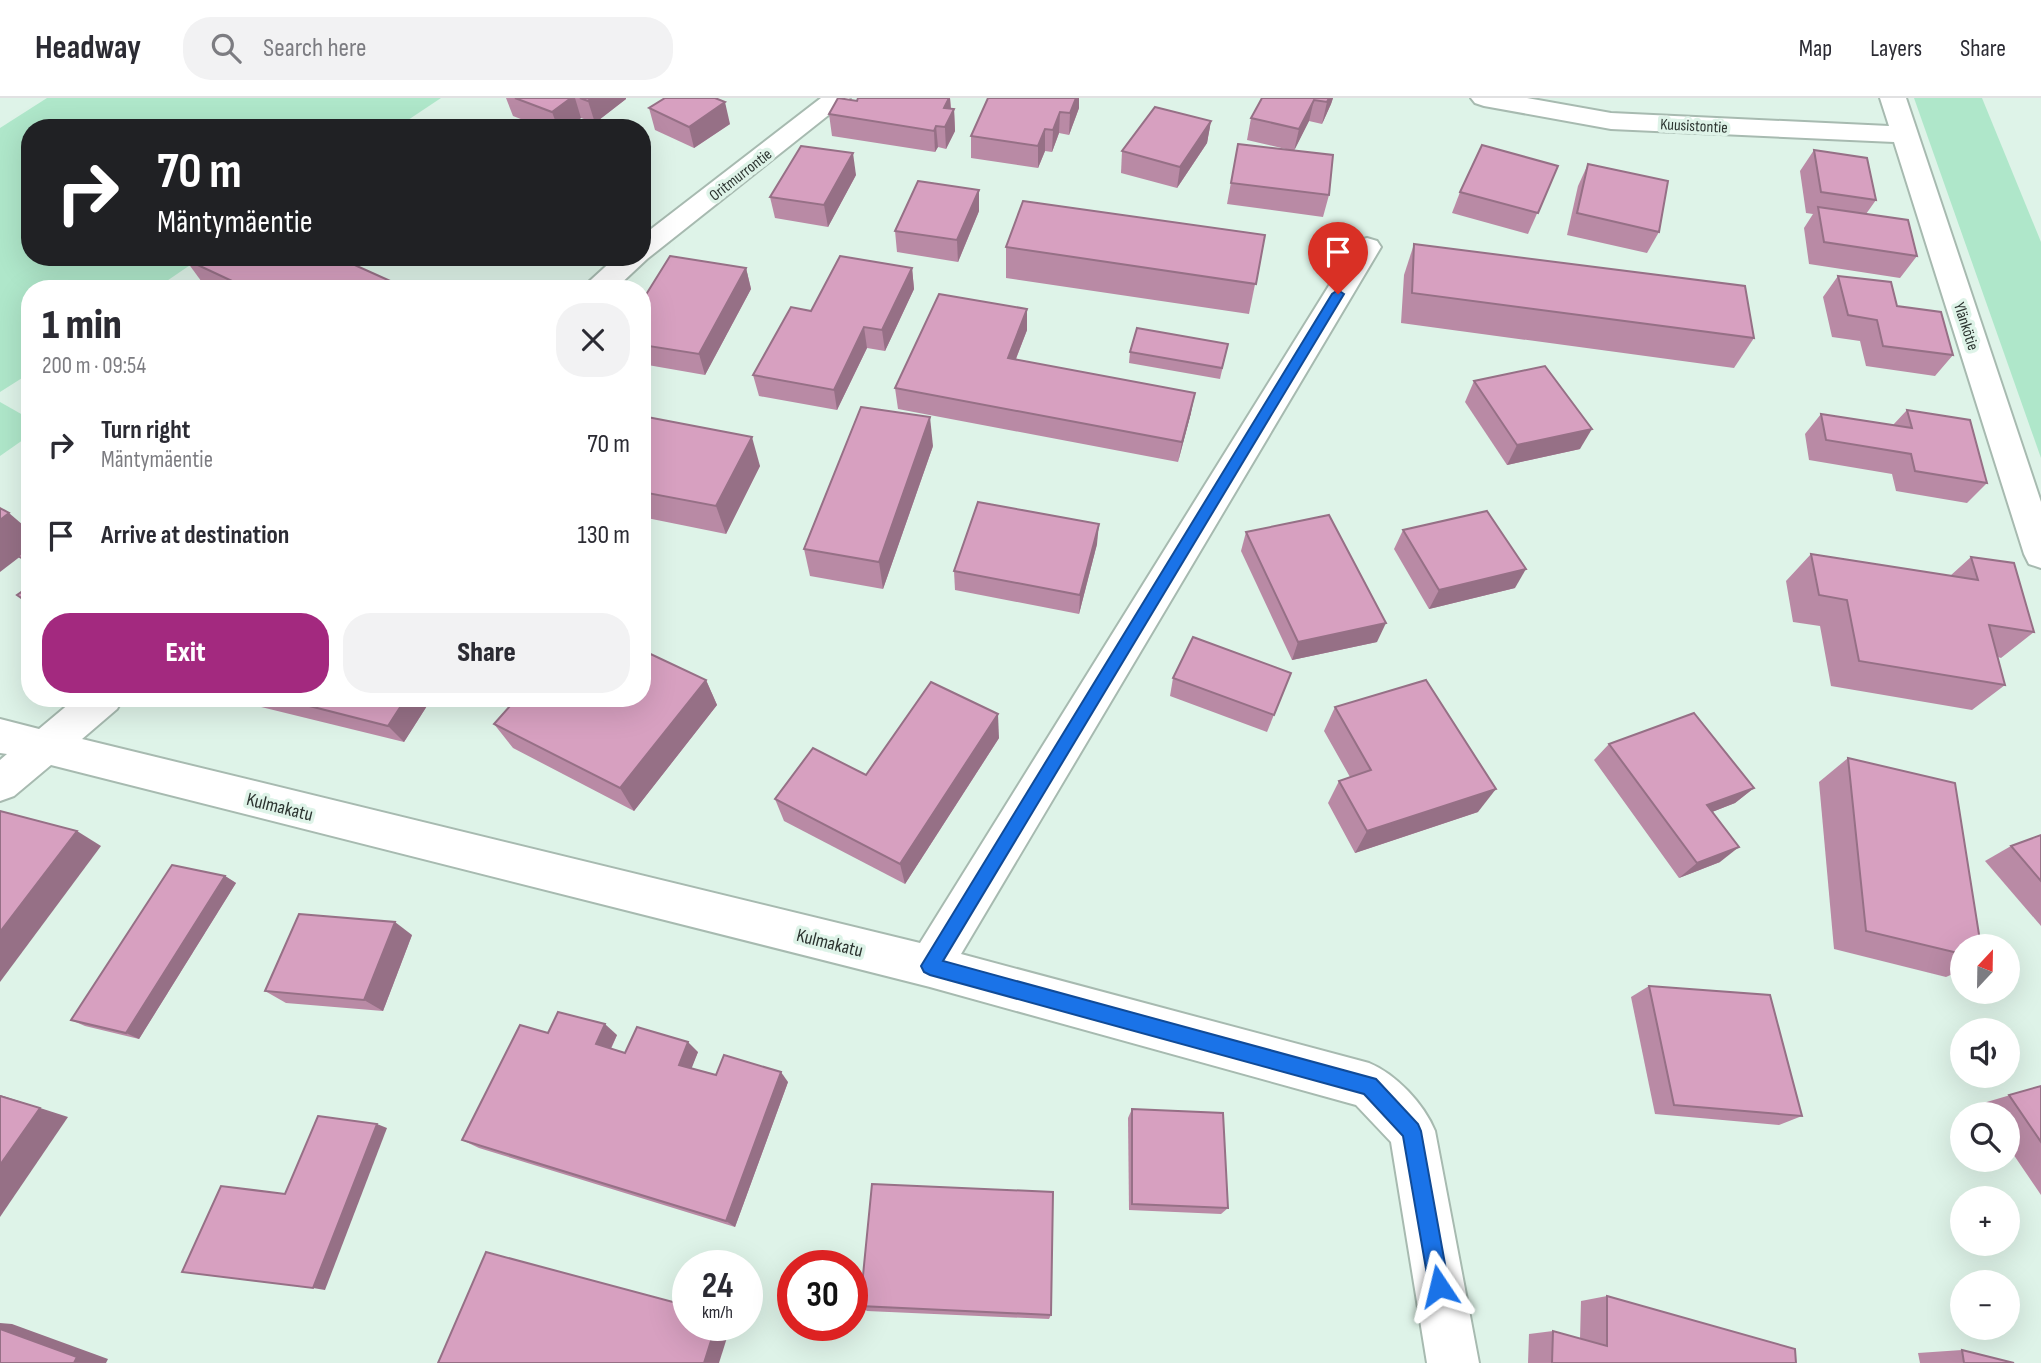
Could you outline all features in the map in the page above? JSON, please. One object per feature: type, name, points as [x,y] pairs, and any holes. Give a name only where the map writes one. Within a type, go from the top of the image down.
[{"type":"street","name":"Oritmurrontie","points":[[651,244],[837,98]]},
{"type":"street","name":"Kuusistontie","points":[[1484,98],[1611,121],[1905,135]]},
{"type":"street","name":"Ylänkötie","points":[[1893,98],[2041,554]]},
{"type":"street","points":[[930,966],[1367,247]]},
{"type":"street","points":[[607,280],[623,266]]},
{"type":"street","points":[[0,785],[93,707]]},
{"type":"street","name":"Kulmakatu","points":[[0,736],[930,966],[1369,1086],[1412,1131],[1453,1363]]},
{"type":"green space","points":[[47,98],[441,98],[410,119],[21,119],[21,266],[189,266],[168,280],[21,280],[21,379],[0,392],[0,128]]},
{"type":"green space","points":[[1914,98],[1982,98],[2041,242],[2041,458]]},
{"type":"green space","points":[[0,402],[21,414],[21,441],[0,456]]},
{"type":"building","points":[[515,98],[571,98],[552,112]]},
{"type":"building","points":[[665,98],[715,98],[725,102],[689,127],[649,108]]},
{"type":"building","points":[[838,98],[857,101],[858,98],[949,98],[944,108],[954,109],[945,127],[936,126],[934,131],[829,114]]},
{"type":"building","points":[[988,98],[1076,98],[1070,113],[1060,112],[1053,130],[1045,129],[1038,146],[971,136]]},
{"type":"building","points":[[1262,98],[1329,98],[1327,102],[1314,100],[1299,129],[1251,118]]},
{"type":"building","points":[[1155,107],[1211,121],[1180,167],[1122,151]]},
{"type":"building","points":[[1238,144],[1333,155],[1329,195],[1231,183]]},
{"type":"building","points":[[1482,145],[1558,166],[1538,213],[1460,192]]},
{"type":"building","points":[[801,146],[853,153],[824,205],[770,197]]},
{"type":"building","points":[[1814,150],[1867,158],[1876,200],[1821,192]]},
{"type":"building","points":[[1588,164],[1668,181],[1659,232],[1577,213]]},
{"type":"building","points":[[918,181],[979,190],[957,240],[895,231]]},
{"type":"building","points":[[1023,201],[1265,235],[1256,284],[1006,247]]},
{"type":"building","points":[[1818,207],[1908,220],[1917,256],[1824,242]]},
{"type":"building","points":[[1414,244],[1745,286],[1754,338],[1412,293]]},
{"type":"building","points":[[670,256],[746,268],[699,354],[651,346],[651,287]]},
{"type":"building","points":[[840,256],[912,268],[882,330],[864,327],[834,390],[753,375],[791,307],[811,311]]},
{"type":"building","points":[[200,266],[357,266],[388,280],[230,280]]},
{"type":"building","points":[[1838,276],[1891,282],[1897,306],[1941,312],[1953,355],[1883,346],[1877,320],[1848,315]]},
{"type":"building","points":[[939,294],[1027,309],[1008,358],[1195,393],[1182,442],[895,388]]},
{"type":"building","points":[[1137,328],[1228,344],[1222,368],[1130,352]]},
{"type":"building","points":[[1545,366],[1592,429],[1517,445],[1474,381]]},
{"type":"building","points":[[861,407],[930,417],[879,562],[804,549]]},
{"type":"building","points":[[1907,410],[1970,420],[1987,483],[1915,471],[1911,454],[1826,440],[1821,414],[1912,428]]},
{"type":"building","points":[[651,418],[752,437],[716,506],[651,494]]},
{"type":"building","points":[[978,502],[1099,524],[1080,595],[954,571]]},
{"type":"building","points":[[0,508],[9,513],[0,520]]},
{"type":"building","points":[[1487,511],[1526,569],[1439,590],[1403,530]]},
{"type":"building","points":[[1329,515],[1386,623],[1298,642],[1246,532]]},
{"type":"building","points":[[1811,554],[1978,580],[1971,557],[2014,563],[2034,632],[1989,625],[2005,685],[1859,661],[1847,600],[1819,595]]},
{"type":"building","points":[[1193,637],[1291,673],[1274,715],[1173,678]]},
{"type":"building","points":[[651,654],[706,680],[620,788],[494,724],[509,707],[651,707]]},
{"type":"building","points":[[1426,680],[1496,789],[1367,831],[1339,781],[1371,770],[1335,707]]},
{"type":"building","points":[[931,682],[998,714],[900,864],[775,799],[813,748],[866,775]]},
{"type":"building","points":[[313,707],[400,707],[388,726]]},
{"type":"building","points":[[1694,713],[1754,788],[1707,805],[1739,847],[1697,863],[1609,744]]},
{"type":"building","points":[[1848,758],[1955,783],[1979,934],[1950,934],[1950,951],[1866,931]]},
{"type":"building","points":[[0,811],[77,831],[0,932]]},
{"type":"building","points":[[2041,835],[2041,881],[2011,846]]},
{"type":"building","points":[[172,865],[225,876],[126,1033],[71,1020]]},
{"type":"building","points":[[299,914],[395,922],[364,1000],[265,991]]},
{"type":"building","points":[[1649,986],[1770,995],[1802,1116],[1674,1105]]},
{"type":"building","points":[[558,1012],[605,1024],[596,1044],[625,1053],[637,1027],[688,1042],[679,1065],[716,1075],[724,1055],[781,1072],[726,1221],[462,1140],[520,1025],[548,1033]]},
{"type":"building","points":[[2041,1086],[2041,1142],[2020,1111],[2020,1102],[2014,1102],[2009,1095]]},
{"type":"building","points":[[0,1096],[40,1108],[0,1165]]},
{"type":"building","points":[[1132,1109],[1223,1113],[1228,1208],[1132,1204]]},
{"type":"building","points":[[318,1116],[377,1124],[313,1288],[182,1272],[221,1186],[285,1194]]},
{"type":"building","points":[[872,1184],[1053,1192],[1051,1315],[868,1306],[868,1250],[866,1250]]},
{"type":"building","points":[[486,1252],[672,1302],[672,1341],[711,1341],[704,1363],[438,1363]]},
{"type":"building","points":[[1607,1296],[1795,1349],[1796,1363],[1552,1363],[1553,1331],[1607,1346]]},
{"type":"building","points":[[0,1329],[77,1357],[74,1363],[0,1363]]},
{"type":"building","points":[[1962,1350],[2014,1363],[1964,1363]]},
{"type":"route","points":[[1338,294],[930,966],[1369,1086],[1412,1131],[1439,1286]]}]
